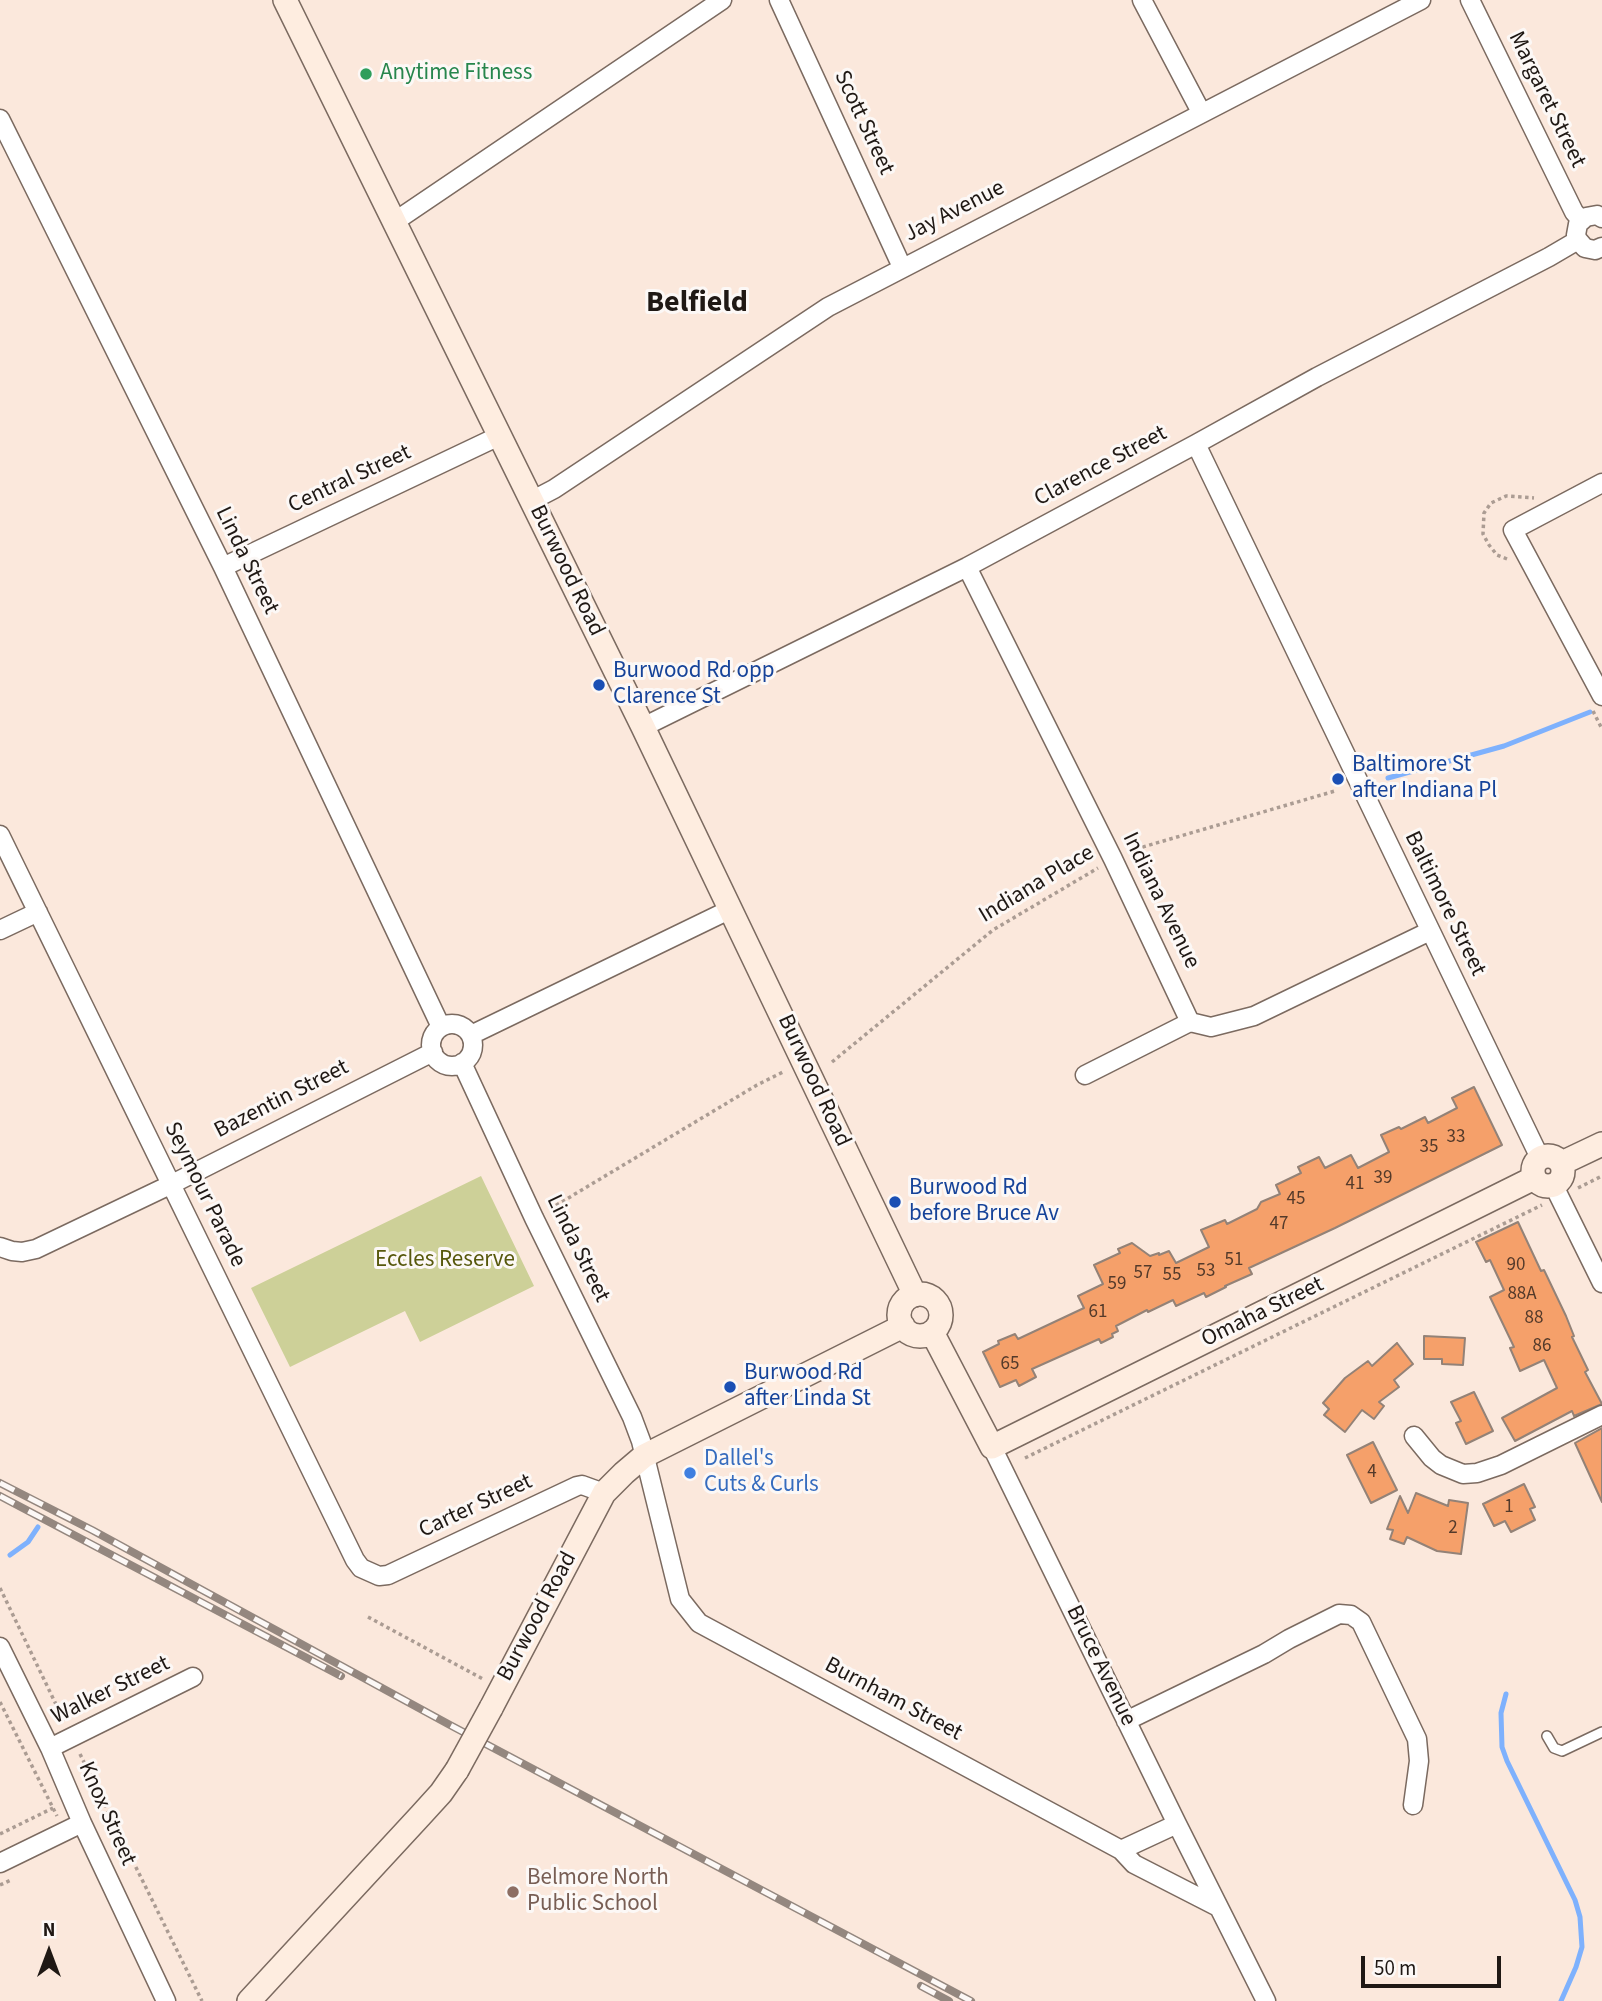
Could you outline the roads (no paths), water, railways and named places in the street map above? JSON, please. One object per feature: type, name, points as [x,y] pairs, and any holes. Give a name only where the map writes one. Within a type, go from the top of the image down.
[{"type":"main road","name":"Burwood Road","points":[[285,0],[643,727],[915,1295]]},
{"type":"main road","name":"Omaha Street","points":[[992,1447],[1546,1178],[1602,1144]]},
{"type":"main road","points":[[915,1295],[929,1296],[939,1305],[941,1317],[932,1332],[923,1336],[916,1335],[905,1330],[903,1326],[899,1315],[900,1308],[915,1295]]},
{"type":"main road","name":"Burwood Road","points":[[249,2001],[441,1793],[457,1770],[491,1708],[604,1493],[644,1456],[903,1326]]},
{"type":"main road","name":"Bruce Avenue","points":[[932,1332],[992,1447]]},
{"type":"street","points":[[394,222],[722,0]]},
{"type":"street","name":"Scott Street","points":[[779,0],[902,267]]},
{"type":"street","points":[[1142,0],[1201,112]]},
{"type":"street","name":"Jay Avenue","points":[[531,501],[554,489],[828,307],[1421,0]]},
{"type":"street","name":"Margaret Street","points":[[1470,0],[1574,212],[1581,220]]},
{"type":"street","name":"Linda Street","points":[[0,120],[223,568],[441,1027]]},
{"type":"street","points":[[1602,218],[1591,215],[1581,220],[1576,229],[1578,240],[1585,248],[1590,250],[1602,247]]},
{"type":"street","name":"Clarence Street","points":[[643,727],[967,567],[1317,377],[1578,240]]},
{"type":"street","name":"Central Street","points":[[223,568],[499,436]]},
{"type":"street","name":"Baltimore Street","points":[[1196,444],[1546,1178],[1602,1283]]},
{"type":"street","points":[[1602,483],[1513,530],[1602,696]]},
{"type":"street","name":"Indiana Avenue","points":[[967,567],[1113,859],[1190,1022]]},
{"type":"street","name":"Seymour Parade","points":[[0,835],[355,1560],[368,1573]]},
{"type":"street","points":[[471,1035],[731,909]]},
{"type":"street","points":[[0,930],[38,912]]},
{"type":"street","points":[[1085,1075],[1190,1022],[1211,1027],[1254,1016],[1430,931]]},
{"type":"street","points":[[455,1024],[471,1035],[471,1054],[462,1063],[455,1066],[444,1064],[433,1052],[432,1038],[441,1027],[455,1024]]},
{"type":"street","name":"Bazentin Street","points":[[0,1247],[22,1252],[36,1249],[172,1184],[433,1052]]},
{"type":"street","name":"Linda Street","points":[[462,1063],[534,1219],[632,1417],[644,1456]]},
{"type":"street","points":[[1415,1436],[1441,1465],[1463,1474],[1476,1473],[1501,1465],[1602,1415]]},
{"type":"street","name":"Bruce Avenue","points":[[992,1447],[1266,2001]]},
{"type":"street","name":"Burnham Street","points":[[644,1456],[680,1599],[699,1623],[1121,1850],[1134,1864],[1219,1907]]},
{"type":"street","name":"Carter Street","points":[[368,1573],[388,1575],[577,1486],[582,1485],[604,1493]]},
{"type":"street","points":[[1126,1721],[1339,1615],[1351,1615],[1361,1622],[1416,1740],[1419,1761],[1413,1805]]},
{"type":"street","name":"Knox Street","points":[[0,1647],[50,1748],[82,1823],[166,2001]]},
{"type":"street","name":"Walker Street","points":[[50,1748],[193,1677]]},
{"type":"street","points":[[0,1864],[82,1823]]},
{"type":"street","points":[[1121,1850],[1177,1824]]},
{"type":"lane","points":[[1547,1736],[1554,1748],[1562,1751],[1602,1732]]},
{"type":"waterway","points":[[1388,778],[1504,746],[1590,712]]},
{"type":"waterway","points":[[10,1555],[28,1542],[38,1527]]},
{"type":"waterway","points":[[1506,1694],[1501,1713],[1502,1747],[1575,1900],[1580,1917],[1582,1947],[1561,2001]]},
{"type":"railway","points":[[0,1483],[971,2001]]},
{"type":"railway","points":[[0,1496],[341,1676]]},
{"type":"railway","points":[[921,1986],[949,2001]]},
{"type":"place","name":"Anytime Fitness","points":[[366,74]]},
{"type":"place","name":"Burwood Rd opp Clarence St","points":[[599,685]]},
{"type":"place","name":"Baltimore St after Indiana Pl","points":[[1338,779]]},
{"type":"place","name":"Burwood Rd before Bruce Av","points":[[895,1202]]},
{"type":"place","name":"Burwood Rd after Linda St","points":[[730,1387]]},
{"type":"place","name":"Dallel's Cuts & Curls","points":[[690,1473]]},
{"type":"place","name":"Belmore North Public School","points":[[513,1892]]},
{"type":"district","name":"Belfield","points":[[697,304]]},
{"type":"park label","name":"Eccles Reserve","points":[[445,1261]]}]
